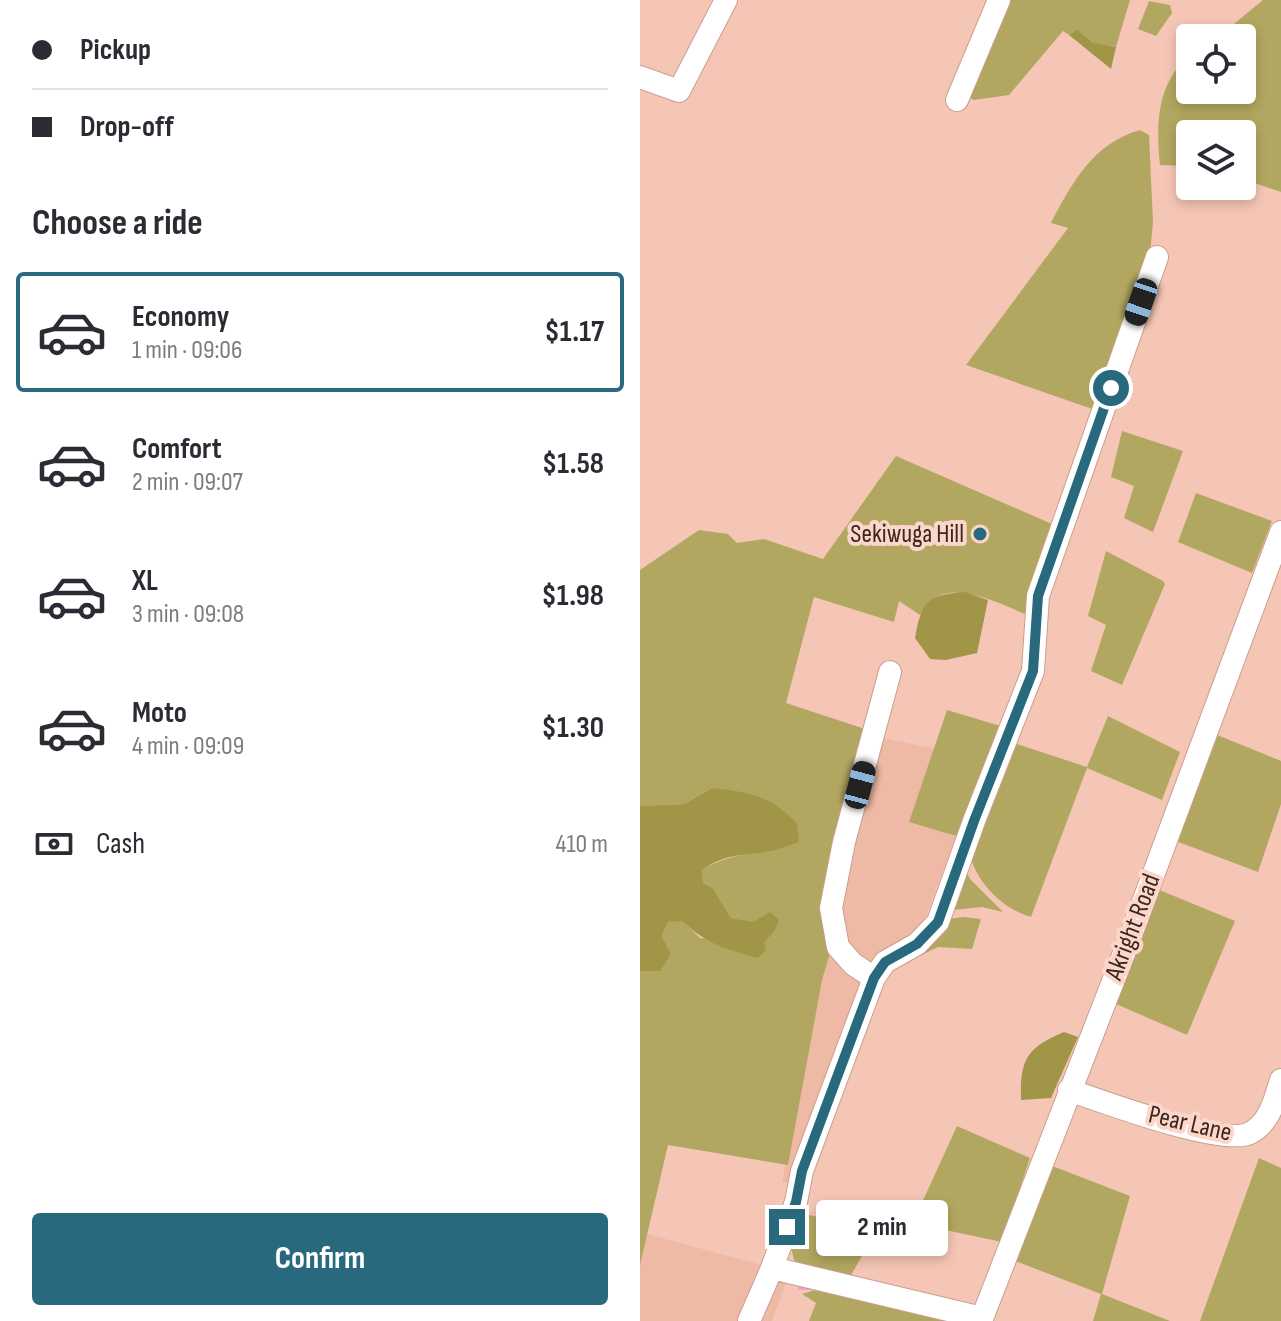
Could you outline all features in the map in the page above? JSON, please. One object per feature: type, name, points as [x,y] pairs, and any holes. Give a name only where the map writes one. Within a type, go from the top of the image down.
[{"type":"street","points":[[640,77],[679,91],[726,0]]},
{"type":"street","points":[[957,100],[999,0]]},
{"type":"street","points":[[749,1321],[772,1268],[796,1202],[802,1171],[874,978],[885,962],[917,944],[938,922],[966,841],[1033,671],[1038,596],[1157,257]]},
{"type":"street","name":"Akright Road","points":[[982,1319],[1126,948],[1281,532]]},
{"type":"street","points":[[874,978],[853,964],[838,947],[831,908],[844,842],[890,672]]},
{"type":"street","name":"Pear Lane","points":[[1069,1090],[1169,1123],[1236,1136],[1249,1134],[1263,1123],[1281,1080]]},
{"type":"street","points":[[772,1268],[982,1319]]},
{"type":"shaded area","points":[[1005,0],[1130,0],[1116,47],[1092,42],[1077,29],[1069,35],[1063,31],[1009,95],[974,100],[968,97]]},
{"type":"shaded area","points":[[1263,0],[1281,0],[1281,192],[1256,184],[1256,120],[1176,120],[1176,166],[1160,165],[1158,136],[1161,106],[1176,71],[1176,104],[1256,104],[1256,24],[1234,24]]},
{"type":"shaded area","points":[[1149,1],[1170,5],[1172,13],[1156,36],[1138,29]]},
{"type":"shaded area","points":[[1077,29],[1092,42],[1116,47],[1111,69],[1069,35]]},
{"type":"shaded area","points":[[1140,130],[1149,135],[1153,222],[1150,255],[1098,411],[966,365],[1068,228],[1051,223],[1076,179],[1110,144]]},
{"type":"shaded area","points":[[1122,431],[1183,451],[1153,532],[1124,518],[1134,486],[1111,477]]},
{"type":"shaded area","points":[[896,456],[1052,524],[1030,616],[986,598],[955,593],[941,595],[929,602],[920,615],[899,601],[894,622],[814,597],[786,703],[868,730],[832,947],[822,980],[788,1165],[668,1145],[640,1265],[640,971],[661,971],[671,954],[662,936],[668,922],[682,920],[700,938],[764,943],[774,932],[731,918],[713,888],[703,883],[702,870],[718,862],[734,856],[770,852],[712,788],[684,804],[640,806],[640,570],[699,530],[728,534],[737,543],[764,539],[823,559]]},
{"type":"shaded area","points":[[1196,493],[1272,521],[1252,573],[1178,542]]},
{"type":"shaded area","points":[[1106,551],[1165,584],[1122,685],[1091,671],[1106,625],[1088,616]]},
{"type":"shaded area","points":[[965,592],[988,600],[977,653],[946,660],[930,659],[915,638],[924,608],[934,598]]},
{"type":"shaded area","points":[[947,710],[1004,727],[956,836],[909,822]]},
{"type":"shaded area","points":[[1108,716],[1180,752],[1162,800],[1087,768],[1031,917],[1019,913],[997,898],[979,877],[969,852],[968,839],[1008,741],[1087,767]]},
{"type":"shaded area","points":[[1205,730],[1281,761],[1281,804],[1258,872],[1168,838]]},
{"type":"shaded area","points":[[882,738],[935,749],[909,822],[956,836],[922,927],[877,968],[852,955],[838,918],[839,902]]},
{"type":"shaded area","points":[[712,788],[758,796],[777,806],[797,823],[799,842],[768,852],[727,858],[702,870],[703,883],[713,888],[731,918],[753,922],[770,912],[779,920],[764,943],[766,950],[758,958],[717,945],[682,921],[668,922],[662,936],[671,954],[661,971],[640,971],[640,806],[684,804]]},
{"type":"shaded area","points":[[958,856],[970,879],[1003,912],[982,907],[944,911]]},
{"type":"shaded area","points":[[1152,887],[1235,921],[1187,1035],[1107,1000]]},
{"type":"shaded area","points":[[947,919],[981,919],[972,949],[938,947],[909,961]]},
{"type":"shaded area","points":[[832,947],[866,978],[790,1183],[782,1182],[822,980]]},
{"type":"shaded area","points":[[1064,1032],[1078,1037],[1051,1098],[1021,1100],[1022,1075],[1028,1057],[1041,1044]]},
{"type":"shaded area","points":[[957,1126],[1030,1158],[1002,1242],[936,1228],[920,1207]]},
{"type":"shaded area","points":[[1259,1158],[1281,1168],[1281,1321],[1200,1321]]},
{"type":"shaded area","points":[[1047,1164],[1130,1196],[1102,1294],[1170,1321],[1093,1321],[1101,1294],[1010,1259]]},
{"type":"shaded area","points":[[797,1212],[876,1231],[850,1277],[798,1268],[791,1240]]},
{"type":"shaded area","points":[[647,1234],[765,1266],[788,1277],[772,1321],[640,1321],[640,1265]]},
{"type":"shaded area","points":[[828,1286],[967,1321],[809,1321],[816,1303],[802,1294]]},
{"type":"waterway","points":[[800,1288],[813,1288]]},
{"type":"place","name":"Sekiwuga Hill","points":[[980,534]]},
{"type":"route","points":[[787,1227],[802,1171],[874,978],[885,962],[917,944],[930,934],[938,922],[1033,671],[1038,596],[1111,388]]}]
